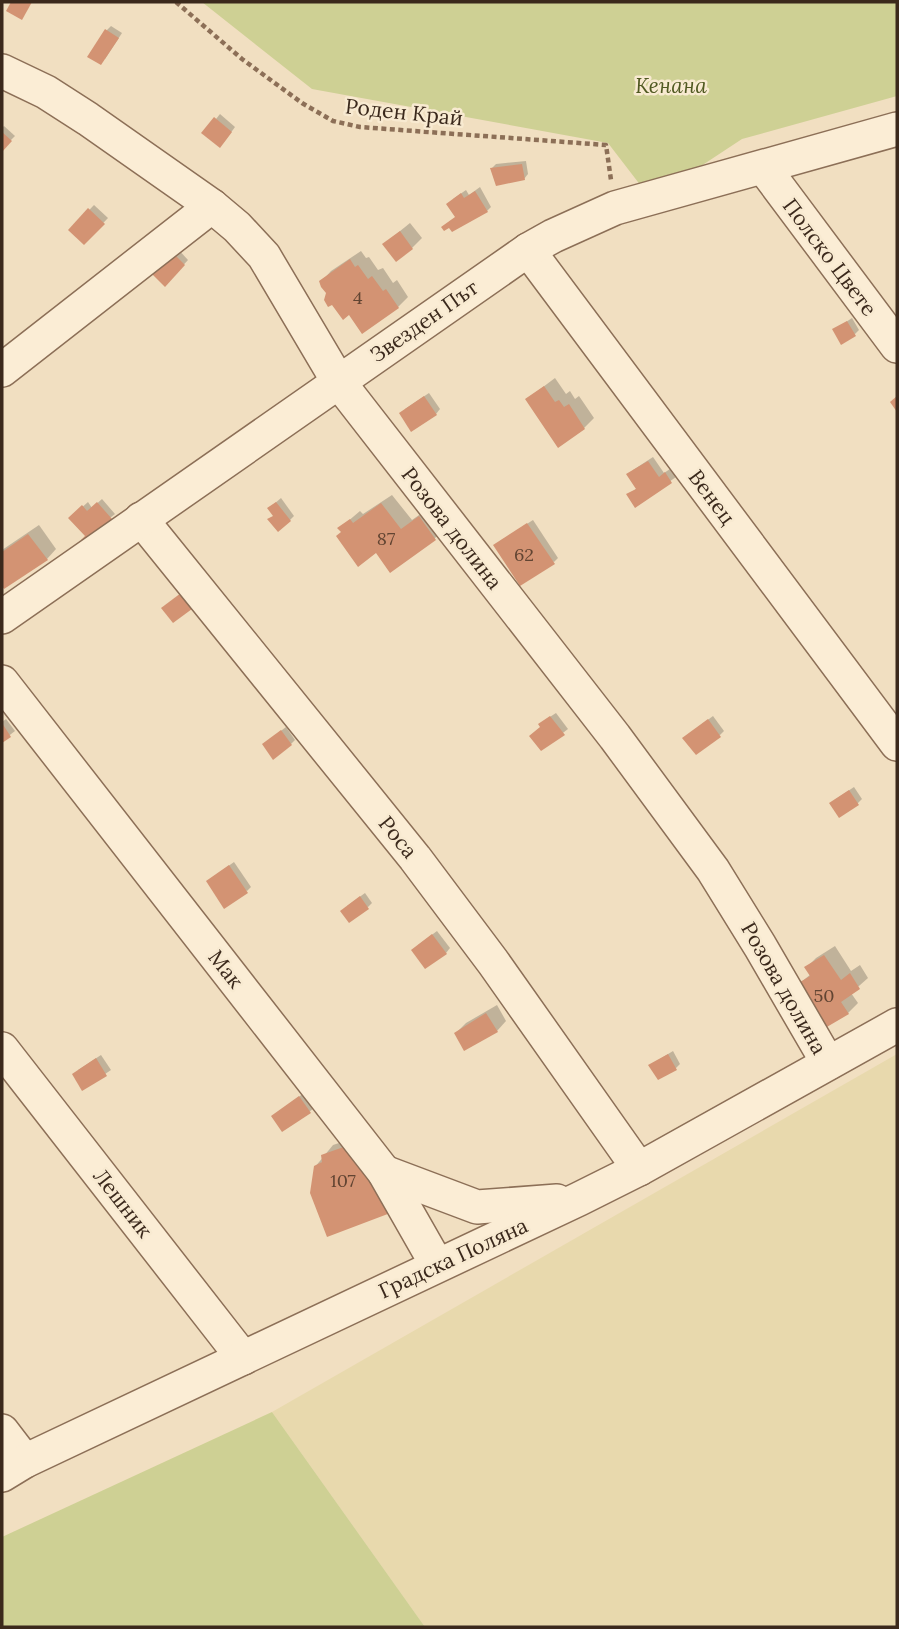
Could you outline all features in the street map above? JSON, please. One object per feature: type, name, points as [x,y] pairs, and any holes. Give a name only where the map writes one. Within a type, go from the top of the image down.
[{"type":"street","name":"Розова долина","points":[[2,71],[61,100],[212,206],[264,256],[338,381],[615,737],[713,870],[828,1063]]},
{"type":"street","name":"Звезден Път","points":[[2,617],[47,588],[338,381],[528,250],[553,236],[615,208],[897,129]]},
{"type":"street","name":"Полско Цвете","points":[[764,168],[897,346]]},
{"type":"street","points":[[2,370],[212,206]]},
{"type":"street","name":"Венец","points":[[528,250],[897,744]]},
{"type":"street","name":"Роса","points":[[141,519],[415,858],[493,962],[639,1169]]},
{"type":"street","name":"Мак","points":[[2,682],[384,1172],[436,1265]]},
{"type":"street","name":"Градска Поляна","points":[[13,1468],[639,1169],[897,1025]]},
{"type":"street","name":"Лешник","points":[[2,1049],[243,1358]]},
{"type":"street","points":[[384,1172],[477,1206],[579,1199]]},
{"type":"street","points":[[2,1431],[13,1468]]},
{"type":"path","name":"Роден Край","points":[[176,2],[242,59],[302,103],[333,121],[360,127],[606,145],[615,208]]},
{"type":"shaded area","points":[[897,1054],[897,1627],[425,1627],[272,1412]]},
{"type":"green space","name":"Кенана","points":[[202,2],[897,2],[897,96],[742,139],[651,199],[608,143],[312,89]]},
{"type":"green space","points":[[272,1412],[425,1627],[2,1627],[2,1537]]},
{"type":"building","points":[[11,2],[32,2],[22,20],[6,11]]},
{"type":"building","points":[[105,29],[119,38],[101,65],[87,57]]},
{"type":"building","points":[[214,117],[232,132],[220,148],[201,133]]},
{"type":"building","points":[[2,132],[12,141],[2,152]]},
{"type":"building","points":[[522,164],[525,180],[496,186],[490,168]]},
{"type":"building","points":[[475,191],[488,212],[452,232],[449,228],[444,231],[441,227],[455,217],[446,204],[461,193],[464,198]]},
{"type":"building","points":[[88,208],[105,224],[84,245],[68,230]]},
{"type":"building","points":[[400,231],[413,249],[396,262],[382,244]]},
{"type":"building","points":[[171,251],[185,265],[165,287],[152,274]]},
{"type":"building","points":[[350,259],[368,279],[372,276],[383,291],[386,289],[399,308],[362,334],[349,315],[343,320],[332,305],[328,307],[324,300],[326,293],[319,281]]},
{"type":"building","points":[[847,321],[856,336],[841,345],[832,329]]},
{"type":"building","points":[[544,386],[555,402],[559,400],[564,407],[569,404],[585,429],[558,448],[525,399]]},
{"type":"building","points":[[424,396],[437,415],[411,432],[399,413]]},
{"type":"building","points":[[897,396],[897,412],[890,402]]},
{"type":"building","points":[[648,461],[659,477],[665,472],[672,483],[635,508],[626,494],[636,489],[626,474]]},
{"type":"building","points":[[97,502],[112,519],[88,548],[81,540],[85,536],[68,518],[82,505],[87,511]]},
{"type":"building","points":[[276,502],[291,521],[278,532],[267,519],[273,516],[267,508]]},
{"type":"building","points":[[381,503],[401,529],[419,516],[436,540],[390,573],[376,553],[358,567],[336,536],[341,532],[337,528],[350,519],[353,523]]},
{"type":"building","points":[[527,523],[555,564],[520,586],[493,545]]},
{"type":"building","points":[[28,534],[48,560],[4,589],[2,552]]},
{"type":"building","points":[[181,593],[192,609],[173,623],[161,608]]},
{"type":"building","points":[[550,716],[565,735],[541,751],[529,736],[540,727],[538,724]]},
{"type":"building","points":[[708,719],[721,737],[696,755],[682,738]]},
{"type":"building","points":[[2,723],[11,737],[2,743]]},
{"type":"building","points":[[281,730],[292,745],[273,760],[262,744]]},
{"type":"building","points":[[849,790],[859,805],[839,818],[829,803]]},
{"type":"building","points":[[229,865],[248,893],[224,909],[206,881]]},
{"type":"building","points":[[360,896],[369,909],[349,923],[340,911]]},
{"type":"building","points":[[432,934],[447,954],[425,969],[411,950]]},
{"type":"building","points":[[824,955],[841,980],[850,973],[860,989],[841,1002],[849,1014],[820,1031],[792,987],[810,976],[804,967]]},
{"type":"building","points":[[486,1013],[498,1032],[464,1051],[454,1033]]},
{"type":"building","points":[[668,1054],[677,1070],[658,1080],[648,1065]]},
{"type":"building","points":[[96,1058],[107,1076],[82,1091],[72,1074]]},
{"type":"building","points":[[299,1096],[311,1113],[282,1132],[271,1116]]},
{"type":"building","points":[[352,1144],[393,1212],[327,1237],[310,1193],[314,1166],[322,1162],[321,1155]]}]
